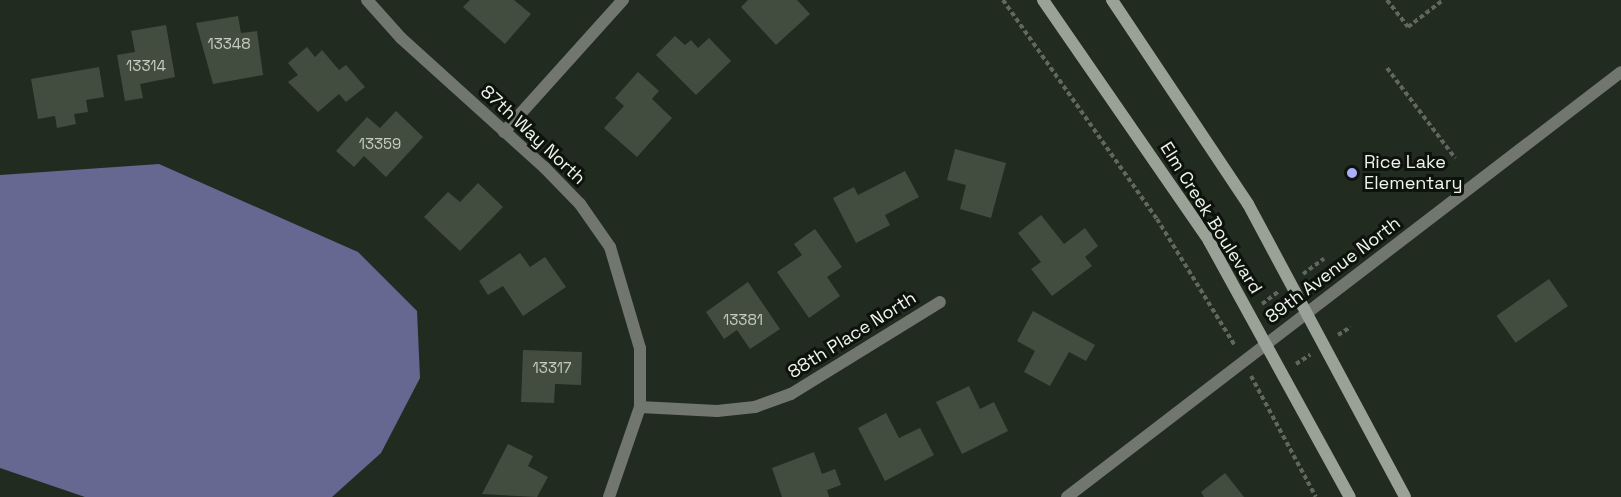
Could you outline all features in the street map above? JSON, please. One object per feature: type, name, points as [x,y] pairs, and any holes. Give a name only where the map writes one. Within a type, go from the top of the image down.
[{"type":"main road","name":"Elm Creek Boulevard","points":[[1043,0],[1209,241],[1350,497]]},
{"type":"main road","name":"Elm Creek Boulevard","points":[[1112,0],[1248,204],[1309,311],[1405,497]]},
{"type":"street","name":"87th Way North","points":[[367,0],[580,204],[609,247],[640,348],[640,407],[609,497]]},
{"type":"street","points":[[504,132],[623,0]]},
{"type":"street","name":"89th Avenue North","points":[[1067,497],[1621,72]]},
{"type":"street","name":"88th Place North","points":[[640,407],[717,411],[773,401],[822,377],[940,302]]},
{"type":"path","points":[[1004,0],[1101,136],[1226,332]]},
{"type":"path","points":[[1387,0],[1408,27],[1443,0]]},
{"type":"path","points":[[1387,68],[1455,158]]},
{"type":"path","points":[[1316,497],[1258,390],[1351,327]]},
{"type":"water","points":[[159,164],[358,252],[417,311],[420,378],[381,453],[332,497],[85,497],[0,468],[0,175]]},
{"type":"building","points":[[470,0],[514,0],[531,14],[505,44],[463,7]]},
{"type":"building","points":[[748,0],[797,0],[810,14],[776,45],[741,7]]},
{"type":"building","points":[[238,16],[241,33],[257,31],[263,75],[213,84],[196,23]]},
{"type":"building","points":[[166,25],[175,77],[140,84],[143,98],[125,101],[117,55],[135,52],[131,31]]},
{"type":"building","points":[[675,36],[685,45],[691,40],[698,48],[709,38],[731,61],[696,95],[656,55]]},
{"type":"building","points":[[307,47],[315,57],[322,50],[339,70],[346,65],[365,87],[346,102],[339,94],[318,112],[288,82],[298,75],[288,63]]},
{"type":"building","points":[[99,67],[104,97],[86,100],[88,112],[74,114],[76,124],[57,128],[55,116],[38,119],[31,79]]},
{"type":"building","points":[[638,72],[659,91],[652,99],[672,118],[637,157],[604,128],[624,106],[615,98]]},
{"type":"building","points":[[396,111],[423,137],[386,177],[364,156],[354,167],[336,151],[367,117],[380,128]]},
{"type":"building","points":[[955,149],[1006,163],[991,218],[960,209],[966,185],[947,180]]},
{"type":"building","points":[[905,171],[919,197],[885,215],[890,225],[856,243],[833,198],[854,187],[858,195]]},
{"type":"building","points":[[478,183],[503,207],[460,251],[424,217],[448,192],[460,202]]},
{"type":"building","points":[[1041,215],[1064,244],[1085,228],[1098,246],[1085,257],[1092,266],[1052,296],[1031,269],[1041,262],[1018,233]]},
{"type":"building","points":[[815,229],[842,267],[827,277],[840,296],[809,318],[777,272],[802,255],[794,244]]},
{"type":"building","points":[[520,253],[530,267],[545,257],[566,287],[523,316],[503,286],[488,295],[479,281]]},
{"type":"building","points":[[1549,279],[1568,306],[1516,343],[1497,316]]},
{"type":"building","points":[[748,282],[780,329],[750,349],[737,330],[724,339],[706,312]]},
{"type":"building","points":[[1033,311],[1095,345],[1086,361],[1069,352],[1050,386],[1024,372],[1035,351],[1017,341]]},
{"type":"building","points":[[523,350],[582,352],[581,385],[555,384],[554,403],[521,402]]},
{"type":"building","points":[[969,386],[980,409],[994,402],[1008,431],[962,454],[936,402]]},
{"type":"building","points":[[886,413],[899,438],[920,428],[934,455],[885,481],[858,428]]},
{"type":"building","points":[[508,444],[533,456],[528,466],[548,477],[537,497],[482,494]]},
{"type":"building","points":[[814,452],[822,474],[835,469],[841,485],[827,490],[829,497],[782,497],[772,468]]},
{"type":"building","points":[[1225,473],[1244,497],[1204,497],[1201,492]]},
{"type":"place","name":"Rice Lake Elementary","points":[[1352,173]]}]
